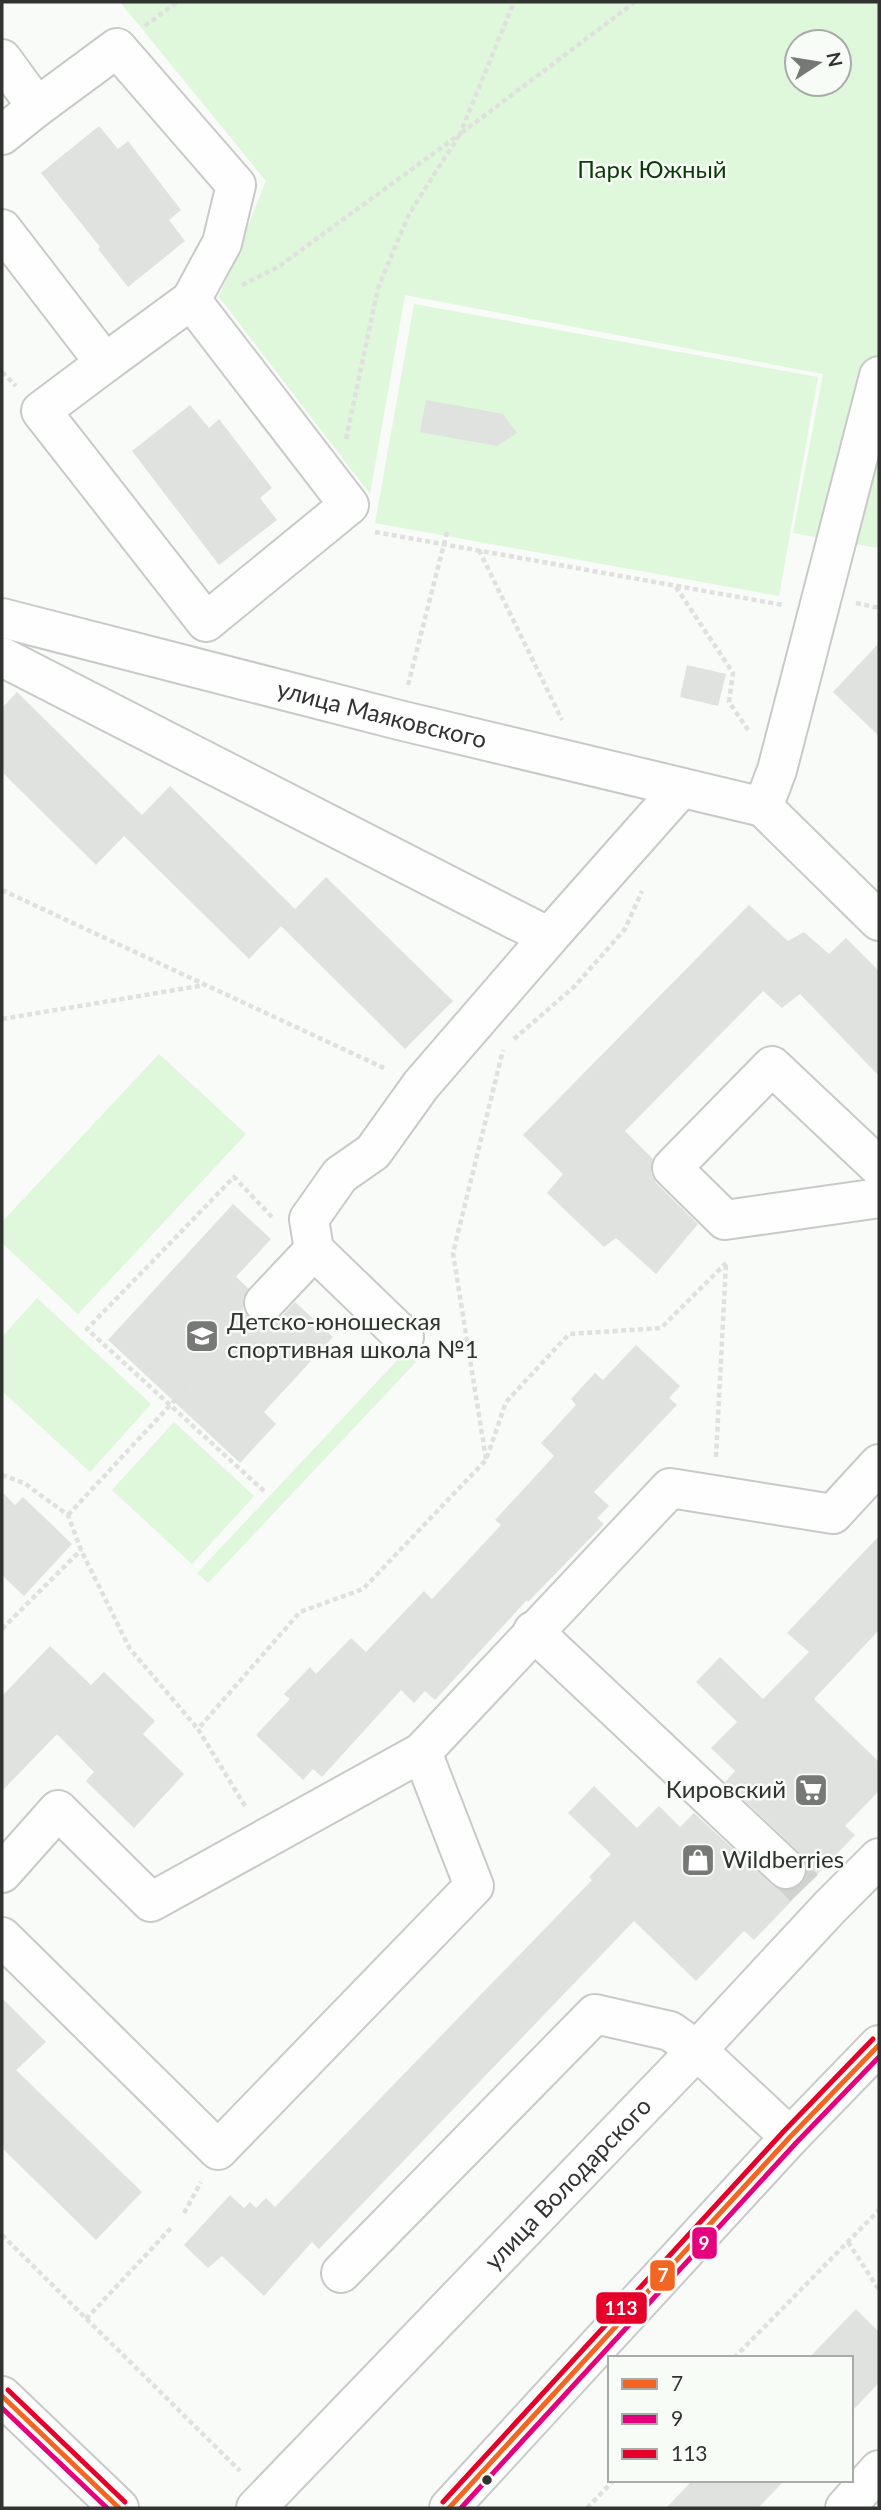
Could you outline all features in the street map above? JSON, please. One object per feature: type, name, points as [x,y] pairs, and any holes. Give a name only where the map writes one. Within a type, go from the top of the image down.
[{"type":"street","points":[[2,135],[117,48],[236,186],[222,243],[191,300],[41,411],[206,622]]},
{"type":"street","points":[[2,59],[37,107]]},
{"type":"street","points":[[2,229],[106,363]]},
{"type":"street","points":[[191,300],[331,506],[206,622],[196,668]]},
{"type":"street","points":[[879,376],[777,771],[763,807],[879,921]]},
{"type":"street","name":"улица Маяковского","points":[[2,618],[399,720],[763,807]]},
{"type":"street","points":[[2,657],[549,937]]},
{"type":"street","points":[[404,1337],[312,1253],[309,1219],[340,1175],[373,1152],[422,1085],[681,788]]},
{"type":"street","points":[[879,1167],[772,1066],[672,1168],[725,1220],[879,1198]]},
{"type":"street","points":[[264,1303],[312,1253]]},
{"type":"street","points":[[2,1873],[58,1810],[151,1902],[422,1752],[670,1488],[833,1514],[879,1464]]},
{"type":"street","points":[[533,1631],[807,1888]]},
{"type":"street","points":[[2,1937],[218,2150],[474,1886],[422,1752]]},
{"type":"street","name":"улица Володарского","points":[[261,2503],[697,2050],[807,1888],[879,1858]]},
{"type":"street","points":[[341,2273],[595,2014],[670,2031],[697,2050],[790,2137]]},
{"type":"street","points":[[449,2508],[790,2137],[879,2045]]},
{"type":"street","points":[[2,2396],[119,2508]]},
{"type":"street","points":[[845,2508],[879,2470]]},
{"type":"path","points":[[514,2],[460,134],[409,214],[378,288],[331,506],[444,544],[819,611]]},
{"type":"path","points":[[191,300],[219,297],[278,267],[635,2]]},
{"type":"path","points":[[399,720],[447,532]]},
{"type":"path","points":[[479,550],[583,765]]},
{"type":"path","points":[[675,586],[733,674],[729,702],[777,771]]},
{"type":"path","points":[[513,1039],[575,986],[625,929],[648,879]]},
{"type":"path","points":[[2,890],[422,1085]]},
{"type":"path","points":[[2,1019],[206,985]]},
{"type":"path","points":[[486,1460],[453,1253],[503,1048]]},
{"type":"path","points":[[264,1491],[87,1329],[234,1177],[312,1253]]},
{"type":"path","points":[[714,1496],[726,1263],[725,1220]]},
{"type":"path","points":[[198,1729],[300,1612],[363,1589],[486,1460],[506,1402],[569,1334],[661,1328],[726,1263]]},
{"type":"path","points":[[68,1515],[201,1372]]},
{"type":"path","points":[[2,1475],[24,1483],[68,1515],[81,1550],[130,1649],[198,1729],[265,1838]]},
{"type":"path","points":[[2,1629],[81,1550]]},
{"type":"path","points":[[736,2356],[879,2210]]},
{"type":"path","points":[[86,2319],[172,2227]]},
{"type":"path","points":[[2,2235],[261,2503]]},
{"type":"path","points":[[848,2242],[879,2290]]},
{"type":"path","points":[[587,2508],[612,2482]]},
{"type":"green space","name":"Парк Южный","points":[[120,2],[879,2],[877,548],[793,533],[823,374],[405,295],[370,494],[219,297],[266,181]]},
{"type":"green space","points":[[414,304],[818,377],[779,596],[375,523]]},
{"type":"green space","points":[[159,1054],[246,1134],[78,1314],[2,1243],[2,1222]]},
{"type":"green space","points":[[37,1298],[151,1404],[90,1472],[2,1391],[2,1337]]},
{"type":"green space","points":[[405,1352],[416,1362],[208,1583],[197,1573]]},
{"type":"green space","points":[[174,1422],[254,1496],[192,1564],[112,1490]]},
{"type":"building","points":[[99,126],[118,149],[128,141],[181,210],[169,220],[185,241],[128,287],[41,173]]},
{"type":"building","points":[[426,400],[503,414],[517,433],[497,446],[420,432]]},
{"type":"building","points":[[190,405],[209,428],[219,419],[272,488],[260,498],[277,520],[219,565],[132,451]]},
{"type":"building","points":[[879,643],[879,736],[833,692]]},
{"type":"building","points":[[687,665],[726,674],[718,706],[680,697]]},
{"type":"building","points":[[17,692],[142,815],[170,786],[295,909],[326,877],[453,1001],[405,1049],[281,926],[249,959],[124,836],[96,865],[2,772],[2,708]]},
{"type":"building","points":[[749,905],[788,941],[804,932],[829,954],[846,938],[879,971],[879,1076],[800,994],[782,1008],[763,991],[625,1131],[653,1159],[651,1173],[656,1183],[698,1224],[656,1274],[616,1238],[604,1247],[547,1193],[563,1174],[523,1135]]},
{"type":"building","name":"Детско-юношеская спортивная школа №1","points":[[233,1204],[271,1239],[236,1277],[248,1288],[243,1299],[243,1310],[249,1318],[258,1324],[271,1324],[295,1302],[333,1337],[264,1412],[276,1424],[240,1463],[108,1340]]},
{"type":"building","points":[[636,1345],[680,1386],[669,1398],[677,1405],[594,1492],[609,1506],[597,1518],[604,1524],[528,1602],[527,1600],[435,1700],[425,1691],[414,1703],[401,1690],[322,1777],[313,1769],[303,1780],[256,1735],[290,1699],[284,1694],[310,1667],[316,1674],[351,1638],[366,1652],[424,1591],[432,1599],[501,1525],[495,1520],[554,1456],[541,1443],[576,1405],[571,1399],[595,1373],[603,1380]]},
{"type":"building","points":[[2,1492],[15,1505],[23,1497],[72,1544],[24,1596],[2,1575]]},
{"type":"building","points":[[879,1536],[879,1630],[814,1699],[879,1762],[879,1791],[845,1826],[855,1835],[754,1940],[744,1931],[696,1981],[634,1921],[319,2249],[312,2242],[264,2296],[222,2256],[208,2268],[184,2245],[230,2195],[244,2208],[250,2202],[256,2208],[266,2198],[275,2207],[592,1880],[589,1877],[611,1854],[568,1813],[594,1786],[637,1828],[659,1806],[680,1827],[694,1813],[772,1885],[782,1890],[792,1890],[802,1883],[807,1873],[807,1863],[801,1854],[725,1782],[735,1771],[711,1748],[737,1722],[696,1682],[720,1657],[763,1699],[809,1652],[787,1633]]},
{"type":"building","points":[[50,1646],[91,1685],[104,1672],[155,1721],[143,1734],[184,1774],[134,1828],[86,1781],[94,1772],[57,1734],[2,1791],[2,1696]]},
{"type":"building","points":[[2,1998],[46,2042],[16,2070],[142,2192],[96,2240],[2,2148]]},
{"type":"building","points":[[856,2309],[879,2332],[879,2383],[853,2410],[853,2356],[811,2356]]},
{"type":"building","points":[[691,2482],[783,2482],[758,2508],[666,2508]]},
{"type":"tunnel","points":[[786,1869],[804,1888]]},
{"type":"transit line","name":"113","points":[[443,2502],[784,2131],[873,2039]]},
{"type":"transit line","name":"7","points":[[449,2508],[790,2137],[879,2045]]},
{"type":"transit line","name":"9","points":[[461,2508],[796,2143],[879,2057]]},
{"type":"transit line","name":"113","points":[[8,2390],[125,2502]]},
{"type":"transit line","name":"7","points":[[2,2396],[119,2508]]},
{"type":"transit line","name":"9","points":[[2,2408],[107,2508]]},
{"type":"place","name":"Детско-юношеская спортивная школа №1","points":[[202,1336]]},
{"type":"place","name":"Кировский","points":[[811,1790]]},
{"type":"place","name":"Wildberries","points":[[698,1860]]}]
